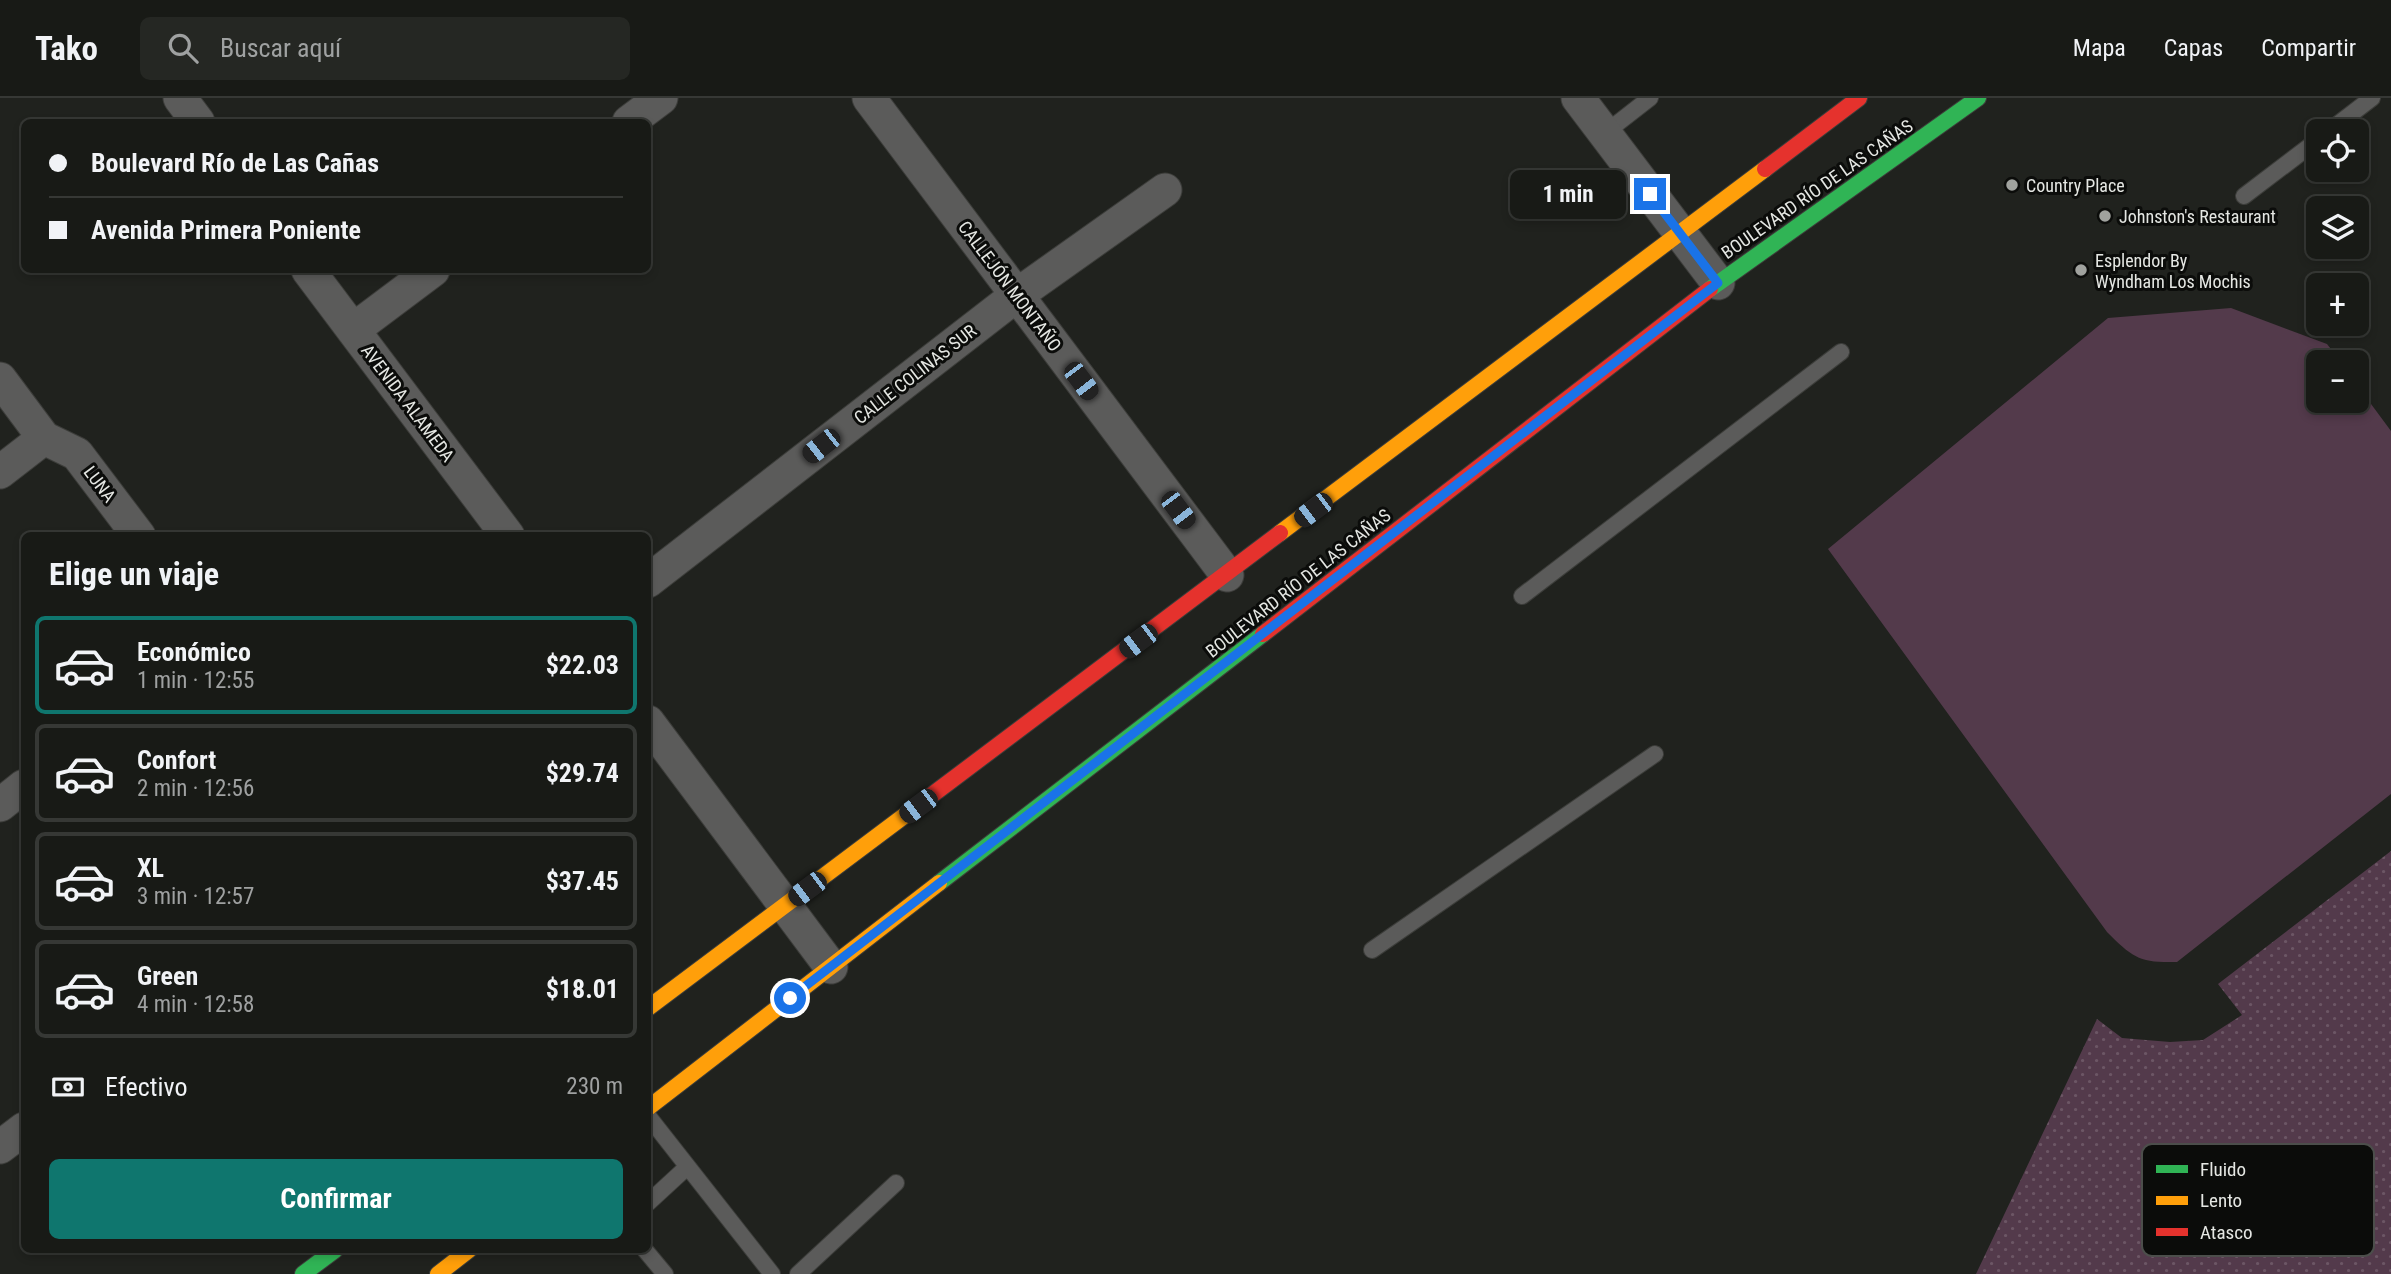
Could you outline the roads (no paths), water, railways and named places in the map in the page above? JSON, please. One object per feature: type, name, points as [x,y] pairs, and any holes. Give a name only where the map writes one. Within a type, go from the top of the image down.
[{"type":"main road","points":[[651,1006],[1859,98]]},
{"type":"main road","name":"BOULEVARD RÍO DE LAS CAÑAS","points":[[651,1106],[1718,283],[1978,98]]},
{"type":"main road","points":[[303,1274],[330,1253]]},
{"type":"main road","points":[[323,1274],[330,1253]]},
{"type":"main road","points":[[438,1274],[465,1253]]},
{"type":"street","points":[[633,119],[661,98]]},
{"type":"street","name":"CALLEJÓN MONTAÑO","points":[[869,98],[1227,575]]},
{"type":"street","points":[[1578,98],[1718,283]]},
{"type":"street","name":"CALLE COLINAS SUR","points":[[651,579],[1017,295],[1165,190]]},
{"type":"street","name":"AVENIDA ALAMEDA","points":[[310,273],[505,532]]},
{"type":"street","points":[[353,330],[429,273]]},
{"type":"street","name":"LUNA","points":[[0,379],[44,438],[77,454],[136,532]]},
{"type":"street","points":[[0,472],[44,438]]},
{"type":"street","points":[[651,726],[831,967]]},
{"type":"street","points":[[0,805],[21,788]]},
{"type":"street","points":[[0,1147],[21,1131]]},
{"type":"lane","points":[[1605,133],[1650,98]]},
{"type":"lane","points":[[2345,119],[2372,98]]},
{"type":"lane","points":[[2244,196],[2306,149]]},
{"type":"lane","points":[[1522,596],[1841,352]]},
{"type":"lane","points":[[1372,950],[1655,754]]},
{"type":"lane","points":[[651,1120],[772,1274]]},
{"type":"lane","points":[[651,1200],[686,1168]]},
{"type":"lane","points":[[797,1274],[896,1183]]},
{"type":"lane","points":[[648,1253],[665,1274]]},
{"type":"place","name":"Country Place","points":[[2012,185]]},
{"type":"place","name":"Johnston's Restaurant","points":[[2105,216]]},
{"type":"place","name":"Esplendor By Wyndham Los Mochis","points":[[2081,270]]}]
